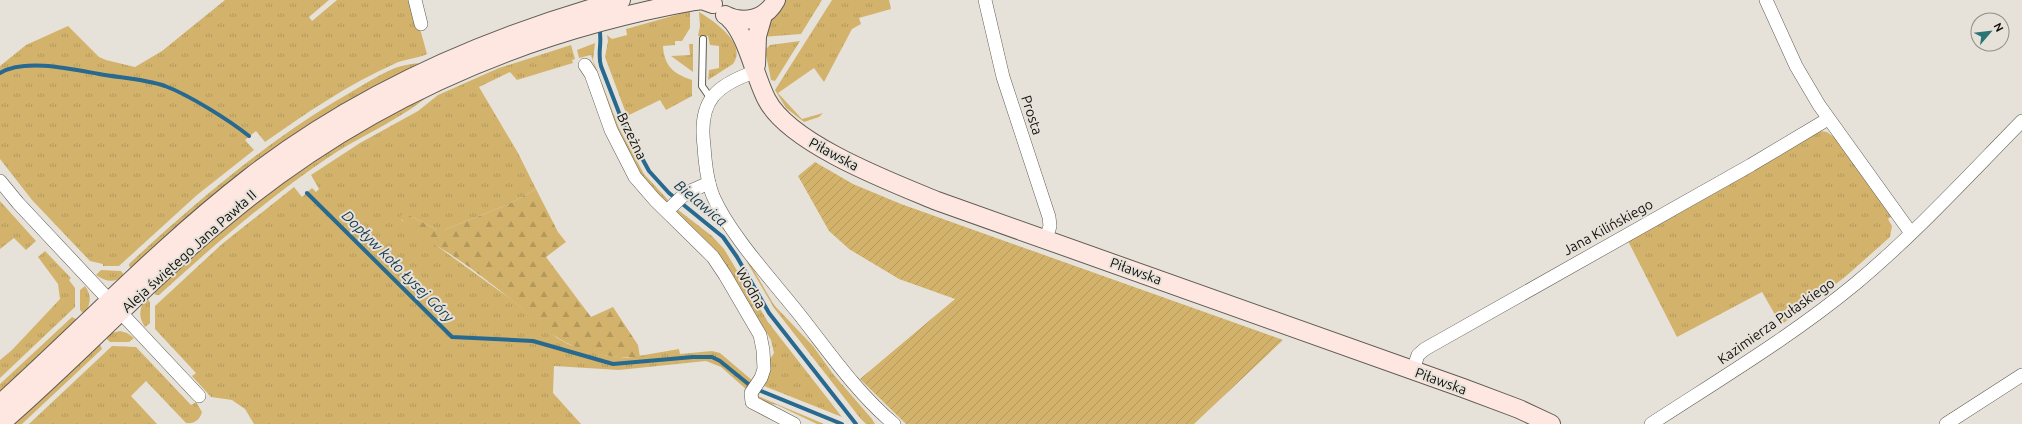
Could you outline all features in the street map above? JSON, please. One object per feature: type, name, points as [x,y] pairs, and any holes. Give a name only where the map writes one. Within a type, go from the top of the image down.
[{"type":"main road","name":"Aleja świętego Jana Pawła II","points":[[0,424],[115,306],[229,194],[277,158],[333,120],[386,90],[437,64],[505,36],[582,19],[612,8],[652,8],[702,0],[712,2]]},
{"type":"main road","points":[[729,18],[750,20],[763,15],[776,0]]},
{"type":"main road","name":"Piławska","points":[[712,2],[739,30],[757,71],[764,95],[776,114],[796,132],[857,166],[908,189],[1413,370],[1504,404],[1551,424]]},
{"type":"main road","name":"Piławska","points":[[757,71],[757,36],[763,15]]},
{"type":"main road","name":"Aleja świętego Jana Pawła II","points":[[0,404],[115,306]]},
{"type":"street","points":[[415,0],[421,24]]},
{"type":"street","name":"Prosta","points":[[985,0],[1004,82],[1049,217],[1050,226],[1046,239]]},
{"type":"street","points":[[1766,0],[1796,66],[1828,119],[1911,233]]},
{"type":"street","name":"Brzeżna","points":[[585,65],[590,74],[608,124],[632,172],[644,188],[674,204]]},
{"type":"street","name":"Wodna","points":[[757,71],[726,84],[711,99],[706,109],[703,129],[709,183],[722,212],[754,256],[857,387],[889,423]]},
{"type":"street","name":"Jana Kilińskiego","points":[[1413,370],[1418,355],[1425,349],[1758,161],[1828,119]]},
{"type":"street","name":"Kazimierza Pułaskiego","points":[[1651,424],[1780,340],[1821,311],[1856,283],[1911,233],[2022,121]]},
{"type":"street","points":[[0,182],[18,204],[199,396]]},
{"type":"street","points":[[674,204],[692,188],[709,183]]},
{"type":"street","name":"Wodna","points":[[674,204],[713,257],[758,333],[763,346],[763,374],[755,387],[751,399],[754,404],[794,424]]},
{"type":"street","points":[[1946,424],[2022,375]]},
{"type":"lane","points":[[703,39],[702,86],[711,99]]},
{"type":"green space","points":[[225,0],[329,0],[309,17],[312,21],[337,0],[412,0],[427,54],[398,62],[377,72],[312,110],[265,142],[256,131],[245,140],[254,150],[197,195],[119,266],[103,266],[103,264],[90,261],[32,200],[0,159],[0,66],[26,45],[68,26],[99,57],[135,67],[162,51]]},
{"type":"green space","points":[[784,0],[822,0],[801,34],[762,37],[763,30]]},
{"type":"green space","points":[[832,0],[889,0],[891,9],[859,18],[861,24],[852,29],[824,82],[814,68],[778,93],[802,119],[823,113],[819,117],[804,122],[786,108],[775,90]]},
{"type":"green space","points":[[690,11],[690,28],[682,41],[675,41],[675,45],[663,46],[665,59],[671,68],[680,75],[692,80],[692,96],[666,110],[660,100],[627,116],[605,57],[608,41],[607,35],[612,39],[627,35],[626,29]]},
{"type":"green space","points":[[699,12],[713,21],[727,34],[733,41],[736,49],[736,56],[733,64],[708,80],[709,70],[719,68],[719,46],[710,45],[708,36],[698,36],[700,26]]},
{"type":"green space","points":[[800,41],[775,81],[771,80],[765,50],[770,45]]},
{"type":"green space","points":[[595,43],[593,60],[619,128],[644,174],[669,201],[668,202],[664,201],[641,174],[610,114],[591,55],[579,58],[577,50]]},
{"type":"green space","points":[[689,44],[693,44],[693,72],[671,56],[690,55]]},
{"type":"green space","points":[[571,45],[575,59],[572,60],[573,63],[517,80],[510,72],[479,87],[518,153],[536,189],[509,204],[444,230],[437,230],[407,214],[401,220],[512,300],[557,338],[568,344],[604,355],[627,358],[679,349],[680,354],[712,351],[720,353],[753,381],[747,390],[721,367],[706,361],[619,370],[554,366],[553,393],[581,424],[254,424],[245,409],[232,400],[211,397],[192,376],[196,373],[155,329],[155,306],[222,244],[294,187],[302,197],[312,188],[316,192],[319,189],[311,175],[360,143],[418,111],[438,95],[499,68]]},
{"type":"green space","points":[[419,63],[322,117],[132,269],[129,266],[129,264],[177,220],[227,178],[279,138],[334,102],[379,76],[398,67]]},
{"type":"green space","points":[[434,91],[409,110],[342,149],[306,173],[241,223],[159,295],[156,295],[153,292],[232,221],[300,168],[337,145]]},
{"type":"green space","points":[[1820,131],[1827,132],[1835,138],[1892,216],[1888,219],[1892,226],[1890,237],[1845,277],[1781,325],[1762,292],[1677,337],[1628,241]]},
{"type":"green space","points":[[815,162],[853,184],[901,204],[1283,340],[1194,424],[906,424],[860,379],[955,299],[899,279],[849,249],[829,231],[798,176]]},
{"type":"green space","points":[[536,189],[558,232],[566,242],[546,257],[591,317],[613,307],[638,345],[640,357],[622,357],[593,353],[575,347],[560,339],[547,331],[519,306],[462,262],[410,228],[400,217],[403,213],[407,214],[437,230],[444,230],[509,204]]},
{"type":"green space","points":[[688,199],[722,224],[742,250],[774,305],[813,346],[833,374],[875,424],[866,424],[860,418],[774,308],[740,250],[730,236],[719,225],[686,200]]},
{"type":"green space","points":[[0,201],[36,241],[26,250],[14,238],[0,249]]},
{"type":"green space","points":[[677,209],[712,236],[724,249],[768,322],[842,417],[764,386],[758,396],[824,424],[817,424],[777,405],[762,402],[756,394],[768,362],[774,353],[771,340],[724,262],[708,243],[677,215]]},
{"type":"green space","points":[[45,251],[71,278],[69,280],[75,288],[75,307],[0,378],[0,360],[12,350],[60,299],[58,284],[38,257]]},
{"type":"green space","points":[[101,270],[121,271],[125,276],[114,281],[110,281],[96,275]]},
{"type":"green space","points":[[85,286],[89,293],[90,300],[84,314],[80,310],[80,290]]},
{"type":"green space","points":[[146,298],[150,302],[150,323],[145,327],[141,320],[140,312]]},
{"type":"green space","points":[[72,317],[78,320],[0,393],[0,384]]},
{"type":"green space","points":[[120,331],[127,333],[134,338],[129,342],[110,342],[105,337],[112,333]]},
{"type":"green space","points":[[99,343],[102,349],[22,424],[13,424]]},
{"type":"green space","points":[[112,346],[136,347],[191,405],[196,402],[202,412],[198,419],[192,423],[186,423],[146,381],[131,396],[157,424],[29,424]]},
{"type":"waterway","name":"Bielawica","points":[[599,27],[601,66],[623,123],[649,171],[669,193],[723,237],[737,257],[769,313],[856,424]]},
{"type":"waterway","name":"Dopływ koło Łysej Góry","points":[[0,73],[22,66],[48,66],[141,80],[165,86],[197,102],[249,136]]},
{"type":"waterway","name":"Dopływ koło Łysej Góry","points":[[307,193],[452,337],[533,341],[613,364],[693,357],[712,357],[720,361],[747,383],[761,391],[842,424]]}]
